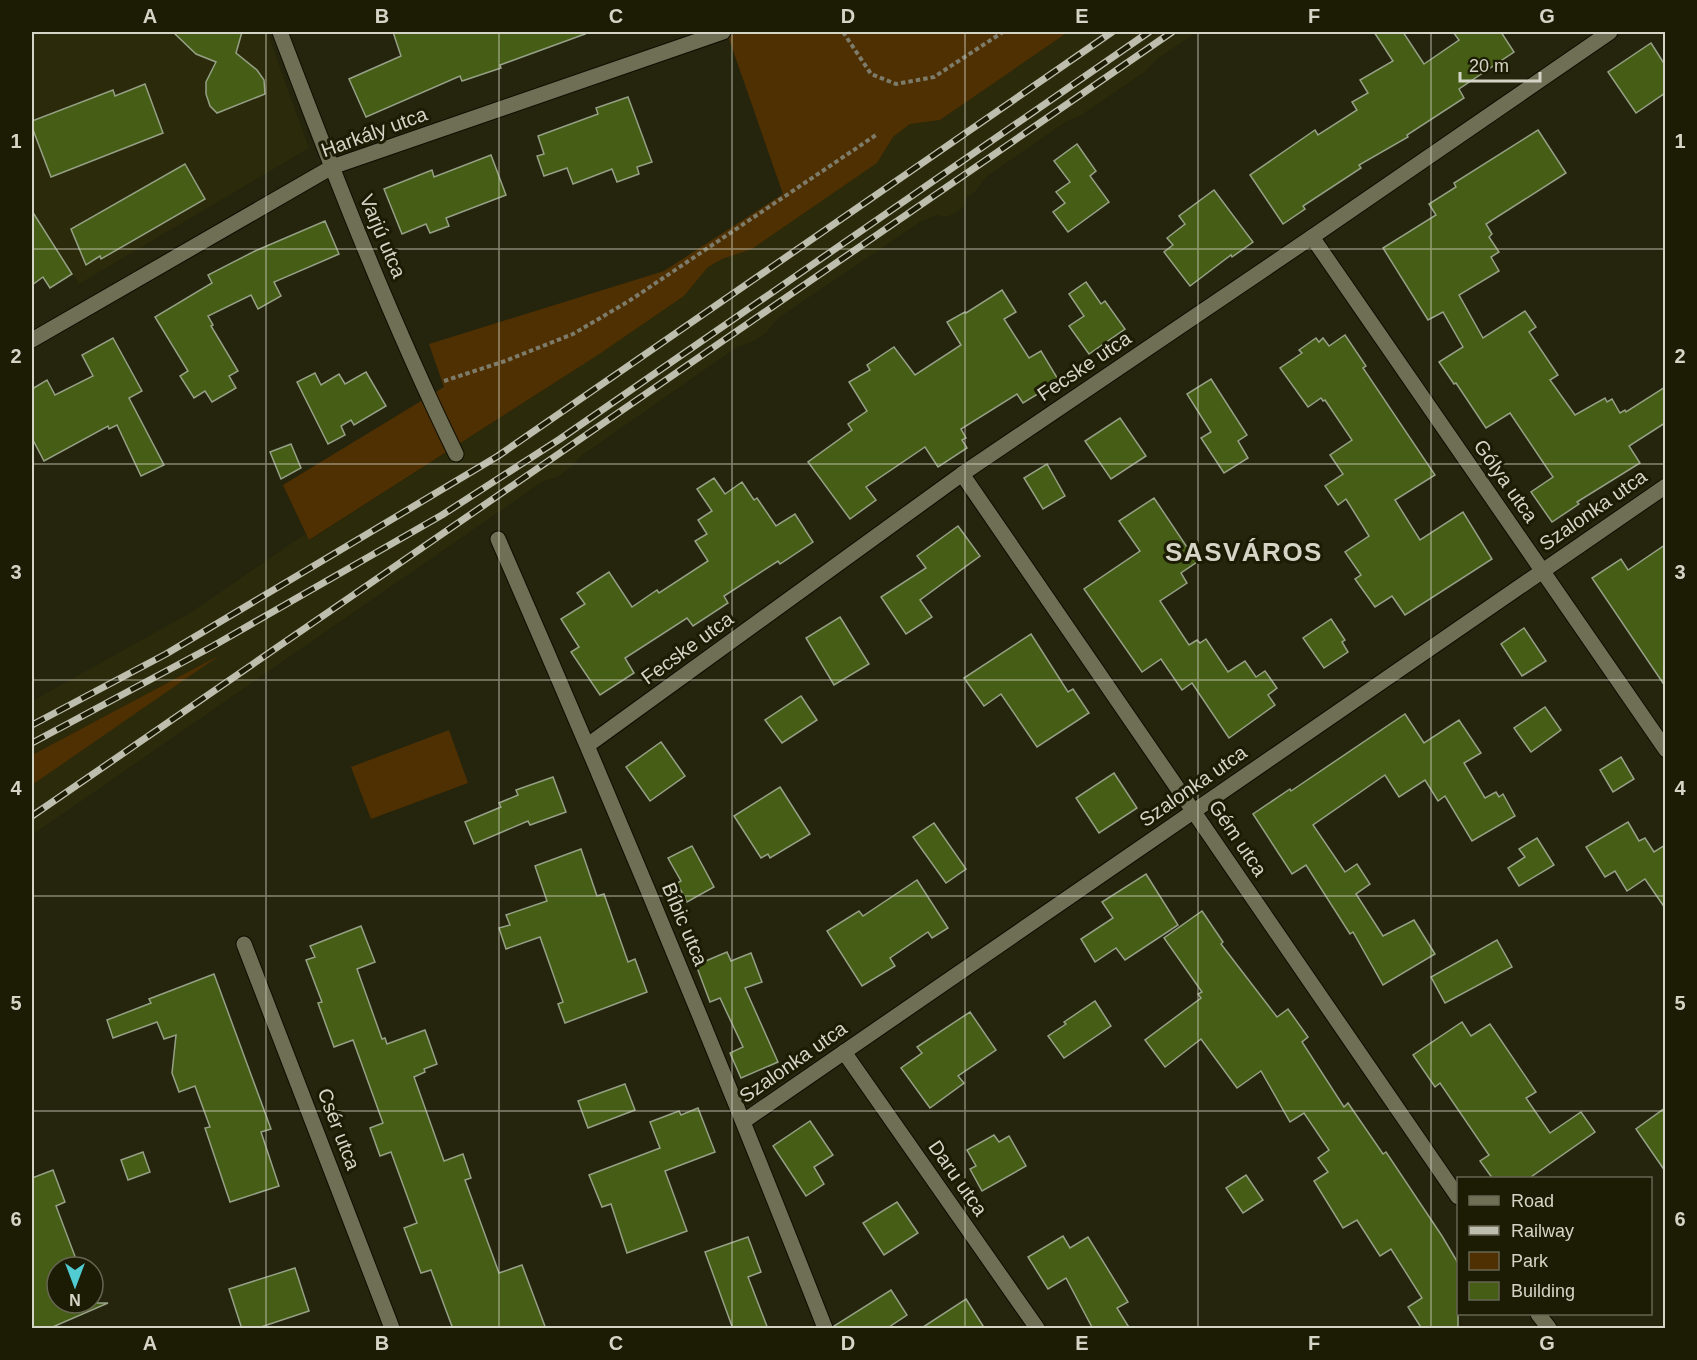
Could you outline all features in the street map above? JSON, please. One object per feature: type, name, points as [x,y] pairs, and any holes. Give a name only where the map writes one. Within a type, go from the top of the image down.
[{"type":"street","name":"Varjú utca","points":[[280,32],[332,167],[423,387],[456,454]]},
{"type":"street","name":"Harkály utca","points":[[32,340],[332,167],[723,32]]},
{"type":"street","name":"Fecske utca","points":[[588,745],[962,474],[1610,32]]},
{"type":"street","name":"Gólya utca","points":[[1312,237],[1665,750]]},
{"type":"street","name":"Gém utca","points":[[962,474],[1457,1196]]},
{"type":"street","name":"Szalonka utca","points":[[744,1121],[1665,486]]},
{"type":"street","name":"Bíbic utca","points":[[498,539],[588,745],[744,1121],[825,1329]]},
{"type":"street","name":"Csér utca","points":[[244,944],[392,1329]]},
{"type":"street","name":"Daru utca","points":[[844,1052],[1037,1329]]},
{"type":"street","points":[[1540,1315],[1549,1329]]},
{"type":"path","points":[[843,32],[871,74],[896,84],[934,77],[1004,32]]},
{"type":"path","points":[[423,387],[505,361],[573,334],[629,301],[876,135]]},
{"type":"shaded area","points":[[32,32],[267,32],[309,148],[79,284],[32,211]]},
{"type":"shaded area","points":[[1068,32],[1197,32],[1157,59],[1146,71],[1080,116],[1067,121],[986,177],[976,191],[966,198],[964,207],[948,217],[936,215],[920,222],[777,319],[766,333],[754,341],[737,347],[581,456],[559,476],[542,482],[32,835],[32,785],[213,659],[32,755],[32,701],[190,613],[305,534],[310,540],[598,355],[684,296],[708,267],[722,259],[752,249],[877,163],[893,137],[910,124],[940,120]]},
{"type":"green space","points":[[742,32],[1068,32],[940,120],[910,124],[893,137],[877,163],[752,249],[722,259],[708,267],[684,296],[598,355],[309,540],[283,485],[444,387],[429,344],[664,271],[783,194],[728,36]]},
{"type":"green space","points":[[220,655],[32,785],[32,755]]},
{"type":"green space","points":[[449,730],[468,783],[371,819],[351,767]]},
{"type":"building","points":[[173,32],[242,32],[236,53],[257,70],[264,80],[265,94],[217,113],[210,106],[206,94],[206,82],[216,62],[196,54]]},
{"type":"building","points":[[393,32],[584,32],[585,34],[500,65],[501,68],[462,81],[460,76],[366,117],[349,79],[401,56]]},
{"type":"building","points":[[1374,32],[1403,32],[1424,64],[1459,40],[1453,32],[1501,32],[1514,52],[1459,89],[1464,98],[1407,135],[1408,137],[1359,165],[1361,168],[1303,206],[1305,209],[1283,224],[1250,175],[1315,130],[1318,135],[1357,110],[1352,102],[1368,93],[1360,80],[1393,61]]},
{"type":"building","points":[[1651,43],[1665,65],[1665,93],[1636,113],[1608,72]]},
{"type":"building","points":[[145,84],[163,133],[51,177],[32,127],[32,121],[113,90],[115,96]]},
{"type":"building","points":[[628,97],[652,162],[637,167],[639,174],[617,182],[612,169],[573,184],[567,168],[544,176],[537,156],[544,154],[538,136],[598,114],[596,108]]},
{"type":"building","points":[[1538,130],[1566,173],[1486,224],[1492,234],[1489,237],[1499,252],[1491,257],[1499,271],[1459,295],[1483,338],[1525,311],[1536,327],[1529,332],[1558,375],[1550,380],[1575,415],[1605,398],[1607,402],[1612,399],[1620,413],[1625,410],[1626,412],[1665,387],[1665,423],[1629,446],[1640,463],[1577,502],[1579,504],[1552,522],[1531,492],[1553,477],[1510,413],[1486,428],[1439,362],[1463,347],[1443,312],[1428,320],[1383,248],[1436,215],[1429,204],[1456,187],[1454,183]]},
{"type":"building","points":[[1077,144],[1096,171],[1090,176],[1109,202],[1068,232],[1053,212],[1065,203],[1056,192],[1070,182],[1054,161]]},
{"type":"building","points":[[491,155],[506,195],[446,218],[449,226],[430,233],[426,224],[402,234],[384,189],[432,170],[434,177]]},
{"type":"building","points":[[185,164],[205,199],[101,259],[100,256],[86,265],[71,229]]},
{"type":"building","points":[[1214,190],[1253,242],[1232,257],[1231,255],[1190,286],[1164,252],[1173,245],[1167,238],[1185,224],[1179,216]]},
{"type":"building","points":[[32,211],[72,274],[50,288],[43,277],[32,285]]},
{"type":"building","points":[[325,221],[339,254],[274,282],[281,296],[258,309],[251,295],[208,316],[213,325],[211,326],[238,371],[229,376],[236,388],[212,402],[205,391],[194,398],[180,376],[188,371],[155,317],[212,283],[208,275],[255,251]]},
{"type":"building","points":[[1086,282],[1101,304],[1105,301],[1125,329],[1089,354],[1069,326],[1084,316],[1069,294]]},
{"type":"building","points":[[1002,290],[1016,312],[1004,319],[1029,358],[1041,351],[1059,381],[1023,403],[1017,394],[961,429],[966,438],[962,440],[967,448],[938,467],[925,447],[866,487],[876,500],[850,519],[808,462],[852,430],[848,424],[867,411],[849,382],[870,370],[867,365],[894,347],[915,375],[961,345],[947,322]]},
{"type":"building","points":[[1345,335],[1366,366],[1363,368],[1435,475],[1395,500],[1420,540],[1463,512],[1492,559],[1405,615],[1392,596],[1375,607],[1355,579],[1361,575],[1345,552],[1369,536],[1346,499],[1338,505],[1325,486],[1343,474],[1330,455],[1352,440],[1325,400],[1321,398],[1308,407],[1280,368],[1302,353],[1299,350],[1316,338],[1319,342],[1323,338],[1329,346]]},
{"type":"building","points":[[113,338],[142,391],[129,398],[164,465],[141,476],[117,425],[109,429],[108,426],[44,461],[32,438],[32,389],[47,380],[55,395],[93,376],[82,355]]},
{"type":"building","points":[[366,372],[386,406],[354,425],[351,420],[341,426],[345,435],[328,444],[297,382],[315,373],[321,385],[339,374],[345,384]]},
{"type":"building","points":[[1211,379],[1247,435],[1238,441],[1248,458],[1224,473],[1201,438],[1211,432],[1187,394]]},
{"type":"building","points":[[1120,418],[1146,456],[1111,479],[1085,441]]},
{"type":"building","points":[[291,444],[301,468],[281,479],[270,452]]},
{"type":"building","points":[[1047,464],[1065,496],[1043,509],[1024,478]]},
{"type":"building","points":[[714,478],[725,494],[742,482],[754,500],[757,498],[776,526],[795,514],[813,542],[780,564],[778,561],[724,596],[728,603],[693,626],[687,618],[625,658],[634,673],[600,695],[571,652],[579,647],[561,619],[585,604],[577,593],[609,572],[632,607],[657,590],[659,593],[708,561],[695,541],[707,534],[698,520],[712,511],[697,489]]},
{"type":"building","points":[[1154,498],[1197,562],[1181,573],[1187,583],[1160,601],[1189,645],[1197,640],[1200,643],[1206,639],[1228,672],[1245,661],[1256,677],[1265,671],[1277,688],[1268,695],[1275,705],[1229,738],[1192,683],[1182,690],[1161,659],[1142,672],[1084,589],[1140,551],[1119,521]]},
{"type":"building","points":[[958,526],[980,556],[920,600],[932,617],[906,634],[881,597],[926,568],[917,556]]},
{"type":"building","points":[[1665,545],[1665,686],[1592,578],[1621,559],[1628,570]]},
{"type":"building","points":[[840,617],[869,664],[834,685],[806,638]]},
{"type":"building","points":[[1331,619],[1345,640],[1342,642],[1348,652],[1324,668],[1303,638]]},
{"type":"building","points":[[1524,628],[1546,661],[1522,676],[1501,644]]},
{"type":"building","points":[[1031,634],[1068,692],[1073,689],[1089,713],[1037,747],[1001,694],[984,706],[964,678]]},
{"type":"building","points":[[801,696],[817,720],[782,743],[765,720]]},
{"type":"building","points":[[1545,707],[1561,730],[1531,752],[1514,728]]},
{"type":"building","points":[[1405,714],[1424,743],[1459,720],[1481,753],[1464,763],[1485,798],[1496,792],[1499,797],[1503,794],[1515,816],[1472,841],[1445,796],[1438,801],[1425,780],[1399,797],[1385,775],[1313,825],[1345,872],[1357,864],[1370,884],[1356,894],[1383,936],[1414,920],[1435,954],[1383,985],[1353,932],[1350,934],[1306,865],[1292,874],[1253,814]]},
{"type":"building","points":[[661,742],[685,776],[650,801],[626,767]]},
{"type":"building","points":[[1621,757],[1634,779],[1613,792],[1600,770]]},
{"type":"building","points":[[1114,773],[1137,808],[1099,833],[1076,798]]},
{"type":"building","points":[[553,777],[566,812],[530,825],[528,821],[474,844],[465,822],[501,807],[499,803],[518,795],[516,790]]},
{"type":"building","points":[[780,787],[810,834],[770,858],[768,854],[761,858],[734,816]]},
{"type":"building","points":[[1628,822],[1639,841],[1645,838],[1654,852],[1665,845],[1665,908],[1645,879],[1627,891],[1615,871],[1605,877],[1586,847]]},
{"type":"building","points":[[934,823],[966,869],[946,883],[913,837]]},
{"type":"building","points":[[1537,838],[1554,865],[1519,886],[1508,868],[1525,857],[1519,849]]},
{"type":"building","points":[[692,846],[714,887],[687,902],[677,883],[681,881],[668,858]]},
{"type":"building","points":[[581,849],[597,896],[604,894],[628,962],[635,959],[647,992],[565,1023],[558,1004],[563,1002],[540,937],[506,949],[499,928],[510,925],[506,915],[547,901],[535,866]]},
{"type":"building","points":[[1146,874],[1178,925],[1125,960],[1116,948],[1095,962],[1081,939],[1113,918],[1102,902]]},
{"type":"building","points":[[917,880],[948,928],[932,938],[928,932],[890,958],[895,966],[862,986],[827,931],[859,911],[863,916]]},
{"type":"building","points":[[1202,911],[1223,942],[1221,944],[1277,1017],[1288,1009],[1308,1037],[1302,1042],[1344,1107],[1348,1103],[1383,1154],[1386,1152],[1457,1261],[1458,1329],[1422,1329],[1408,1307],[1422,1298],[1391,1249],[1380,1256],[1357,1220],[1343,1228],[1314,1181],[1328,1172],[1318,1158],[1329,1150],[1304,1113],[1290,1122],[1261,1071],[1237,1088],[1201,1039],[1165,1067],[1145,1040],[1201,998],[1198,994],[1202,992],[1164,938]]},
{"type":"building","points":[[361,926],[375,962],[357,969],[382,1039],[385,1038],[387,1044],[425,1030],[437,1064],[424,1069],[425,1072],[414,1077],[444,1161],[463,1154],[471,1178],[465,1180],[499,1273],[522,1265],[546,1329],[453,1329],[431,1270],[421,1273],[404,1228],[417,1223],[391,1152],[380,1156],[370,1128],[383,1123],[353,1040],[334,1047],[318,1003],[322,1002],[306,960],[315,957],[310,946]]},
{"type":"building","points":[[1497,940],[1512,967],[1445,1003],[1431,977]]},
{"type":"building","points":[[727,952],[731,961],[751,953],[762,982],[745,988],[778,1062],[741,1078],[730,1053],[743,1047],[720,998],[710,1002],[696,965]]},
{"type":"building","points":[[214,974],[271,1129],[261,1132],[279,1186],[230,1202],[205,1128],[210,1127],[195,1086],[179,1092],[172,1073],[176,1035],[164,1039],[157,1022],[113,1038],[107,1020],[151,1003],[149,999]]},
{"type":"building","points":[[1095,1001],[1111,1026],[1064,1058],[1048,1036]]},
{"type":"building","points":[[970,1012],[996,1050],[958,1076],[964,1083],[930,1108],[901,1068],[922,1053],[917,1047]]},
{"type":"building","points":[[1462,1022],[1471,1036],[1490,1024],[1536,1092],[1526,1098],[1550,1133],[1581,1112],[1595,1132],[1531,1177],[1492,1177],[1480,1161],[1489,1155],[1440,1083],[1435,1087],[1413,1055]]},
{"type":"building","points":[[625,1084],[635,1110],[588,1128],[578,1101]]},
{"type":"building","points":[[698,1108],[715,1152],[665,1171],[687,1231],[627,1253],[611,1204],[602,1207],[589,1175],[660,1148],[650,1122],[679,1111],[681,1115]]},
{"type":"building","points":[[1665,1108],[1665,1171],[1636,1129]]},
{"type":"building","points":[[810,1121],[833,1155],[814,1167],[824,1184],[806,1196],[773,1146]]},
{"type":"building","points":[[994,1135],[999,1142],[1009,1136],[1026,1166],[982,1191],[970,1169],[976,1166],[967,1150]]},
{"type":"building","points":[[143,1152],[150,1172],[128,1180],[121,1160]]},
{"type":"building","points":[[53,1170],[65,1202],[56,1206],[74,1255],[45,1255],[45,1315],[80,1315],[48,1329],[32,1329],[32,1178]]},
{"type":"building","points":[[1246,1175],[1263,1200],[1243,1213],[1226,1188]]},
{"type":"building","points":[[897,1202],[918,1233],[884,1255],[863,1223]]},
{"type":"building","points":[[1063,1236],[1070,1248],[1088,1237],[1128,1302],[1117,1308],[1130,1329],[1093,1329],[1066,1278],[1048,1289],[1028,1257]]},
{"type":"building","points":[[748,1237],[761,1272],[748,1277],[768,1329],[733,1329],[705,1252]]},
{"type":"building","points":[[295,1268],[309,1311],[255,1329],[242,1329],[229,1289]]},
{"type":"building","points":[[891,1290],[907,1315],[886,1329],[835,1329],[834,1326]]},
{"type":"building","points":[[966,1299],[985,1329],[920,1329]]},
{"type":"railway","points":[[32,725],[166,654],[498,456],[1112,32]]},
{"type":"railway","points":[[32,743],[213,646],[442,515],[560,439],[1149,32]]},
{"type":"railway","points":[[32,816],[1172,32]]},
{"type":"district","name":"SASVÁROS","points":[[1244,552]]}]
